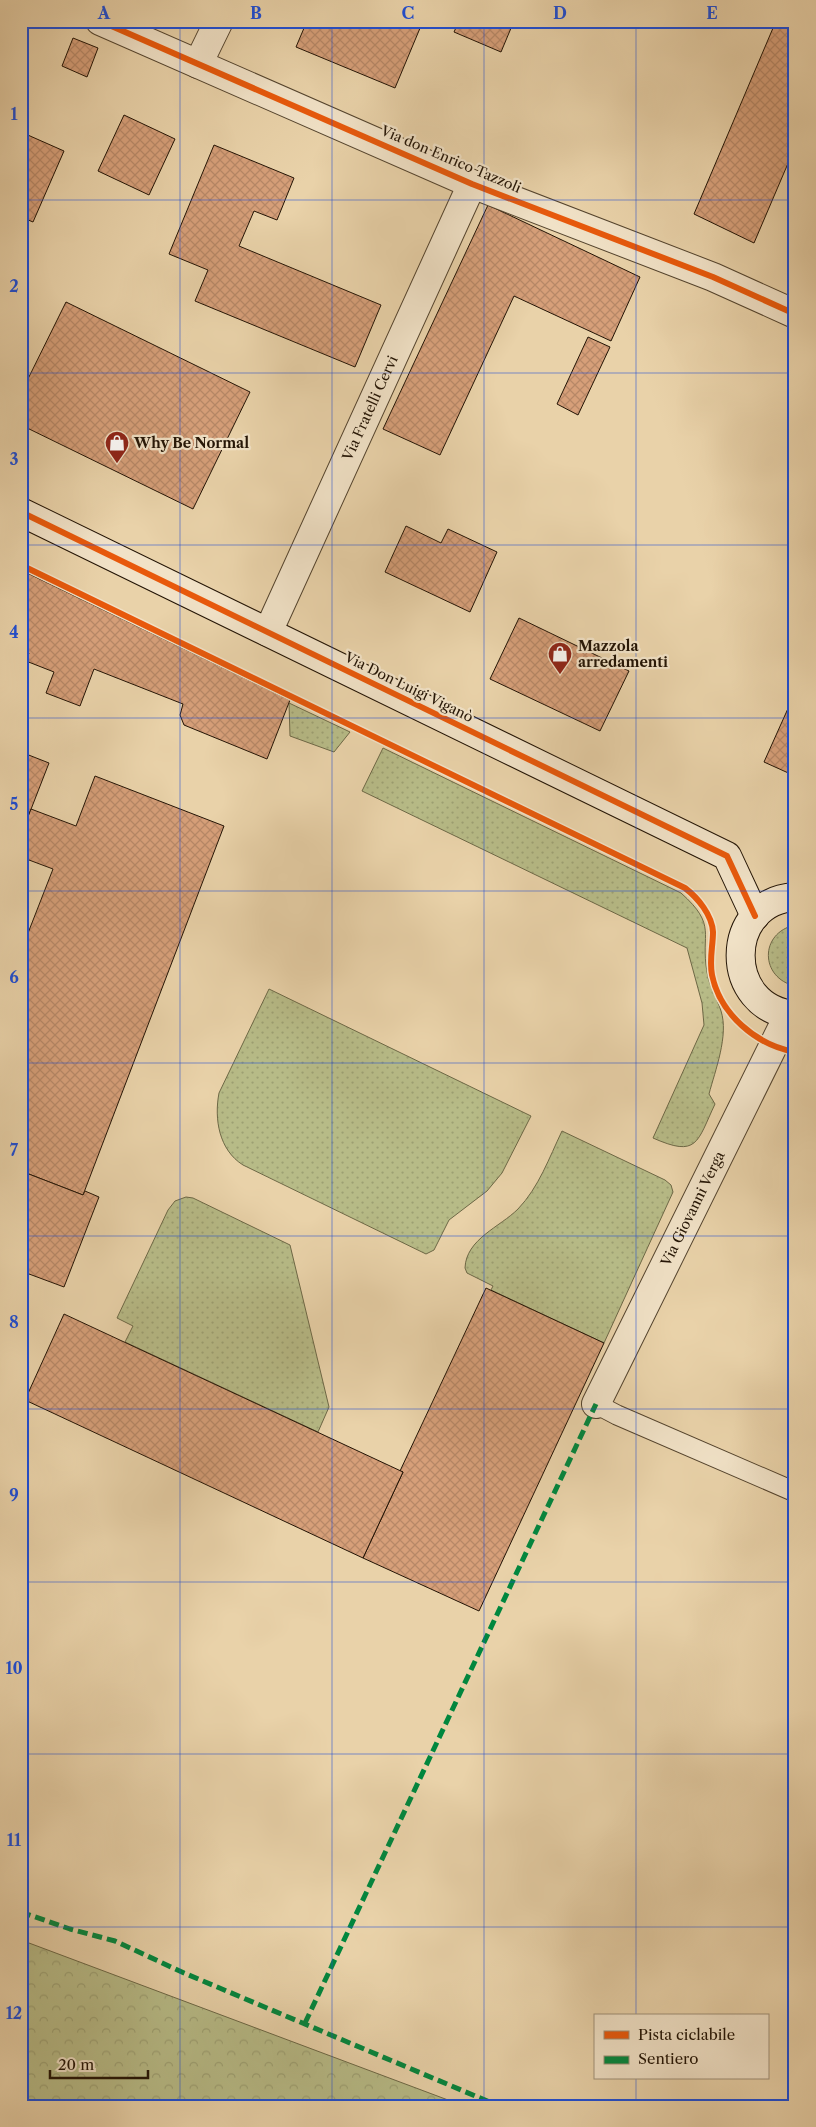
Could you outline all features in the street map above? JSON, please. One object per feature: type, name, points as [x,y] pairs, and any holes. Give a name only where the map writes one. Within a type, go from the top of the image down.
[{"type":"street","name":"Via don Enrico Tazzoli","points":[[100,21],[472,184],[713,277],[795,314]]},
{"type":"street","points":[[198,64],[219,21]]},
{"type":"street","name":"Via Fratelli Cervi","points":[[268,632],[472,184]]},
{"type":"street","name":"Via Don Luigi Viganò","points":[[21,512],[727,856],[755,916]]},
{"type":"street","points":[[792,1014],[777,1011],[756,997],[742,975],[740,963],[742,938],[755,916],[776,901],[795,897]]},
{"type":"street","name":"Via Giovanni Verga","points":[[596,1404],[792,1014]]},
{"type":"lane","points":[[596,1404],[617,1415],[795,1492]]},
{"type":"green space","points":[[289,703],[350,732],[334,752],[290,736]]},
{"type":"green space","points":[[383,748],[681,893],[700,914],[705,930],[707,972],[721,1011],[723,1031],[720,1053],[709,1094],[715,1104],[704,1128],[694,1143],[688,1146],[679,1146],[653,1138],[704,1025],[702,1003],[687,948],[362,791]]},
{"type":"green space","points":[[795,925],[795,986],[783,981],[775,974],[768,956],[770,946],[775,937],[783,930]]},
{"type":"green space","points":[[269,989],[531,1116],[502,1173],[487,1191],[449,1220],[434,1250],[426,1254],[243,1165],[228,1151],[218,1123],[219,1093]]},
{"type":"green space","points":[[562,1131],[665,1180],[671,1185],[673,1192],[604,1343],[491,1290],[493,1286],[467,1273],[465,1268],[471,1249],[477,1241],[511,1216],[532,1191]]},
{"type":"green space","points":[[186,1197],[193,1198],[290,1245],[329,1407],[318,1432],[125,1342],[133,1326],[117,1318],[168,1210],[175,1201]]},
{"type":"green space","points":[[21,1940],[464,2106],[21,2106]]},
{"type":"building","points":[[307,21],[423,21],[395,88],[296,47]]},
{"type":"building","points":[[459,21],[514,21],[501,52],[454,32]]},
{"type":"building","points":[[776,21],[795,21],[795,147],[754,243],[694,214]]},
{"type":"building","points":[[73,38],[98,48],[87,77],[62,66]]},
{"type":"building","points":[[124,115],[175,139],[149,195],[98,171]]},
{"type":"building","points":[[21,132],[64,151],[33,222],[21,217]]},
{"type":"building","points":[[214,145],[294,178],[277,220],[254,211],[239,246],[381,305],[355,367],[195,301],[208,270],[169,254]]},
{"type":"building","points":[[488,205],[640,277],[611,341],[514,296],[440,455],[383,429]]},
{"type":"building","points":[[66,302],[250,392],[193,509],[21,425],[21,393]]},
{"type":"building","points":[[588,337],[610,347],[578,415],[557,404]]},
{"type":"building","points":[[406,526],[441,543],[448,529],[497,552],[470,612],[385,572]]},
{"type":"building","points":[[21,570],[290,700],[267,759],[184,725],[180,715],[183,704],[94,669],[80,706],[46,693],[54,672],[26,661],[29,653],[21,650]]},
{"type":"building","name":"Mazzola arredamenti","points":[[519,618],[629,671],[600,731],[490,679]]},
{"type":"building","points":[[790,704],[795,707],[795,776],[764,762]]},
{"type":"building","points":[[21,752],[49,763],[21,835]]},
{"type":"building","points":[[95,776],[224,826],[83,1195],[21,1171],[21,951],[53,869],[21,857],[21,835],[31,809],[76,826]]},
{"type":"building","points":[[21,1171],[83,1195],[85,1191],[99,1197],[64,1287],[21,1271]]},
{"type":"building","points":[[486,1288],[604,1343],[479,1611],[363,1558],[403,1472],[400,1471]]},
{"type":"building","points":[[64,1314],[403,1472],[363,1558],[25,1400]]},
{"type":"marked path","points":[[305,2023],[596,1404]]},
{"type":"marked path","points":[[21,1912],[70,1929],[115,1941],[184,1973],[499,2106]]},
{"type":"cycle path","points":[[100,21],[472,184],[713,277],[795,314]]},
{"type":"cycle path","points":[[21,512],[727,856],[755,916]]},
{"type":"cycle path","points":[[21,565],[685,888],[695,897],[710,919],[713,932],[712,975],[716,989],[731,1015],[754,1035],[781,1048],[795,1052]]},
{"type":"place","name":"Why Be Normal","points":[[117,464]]},
{"type":"place","name":"Mazzola arredamenti","points":[[560,675]]}]
